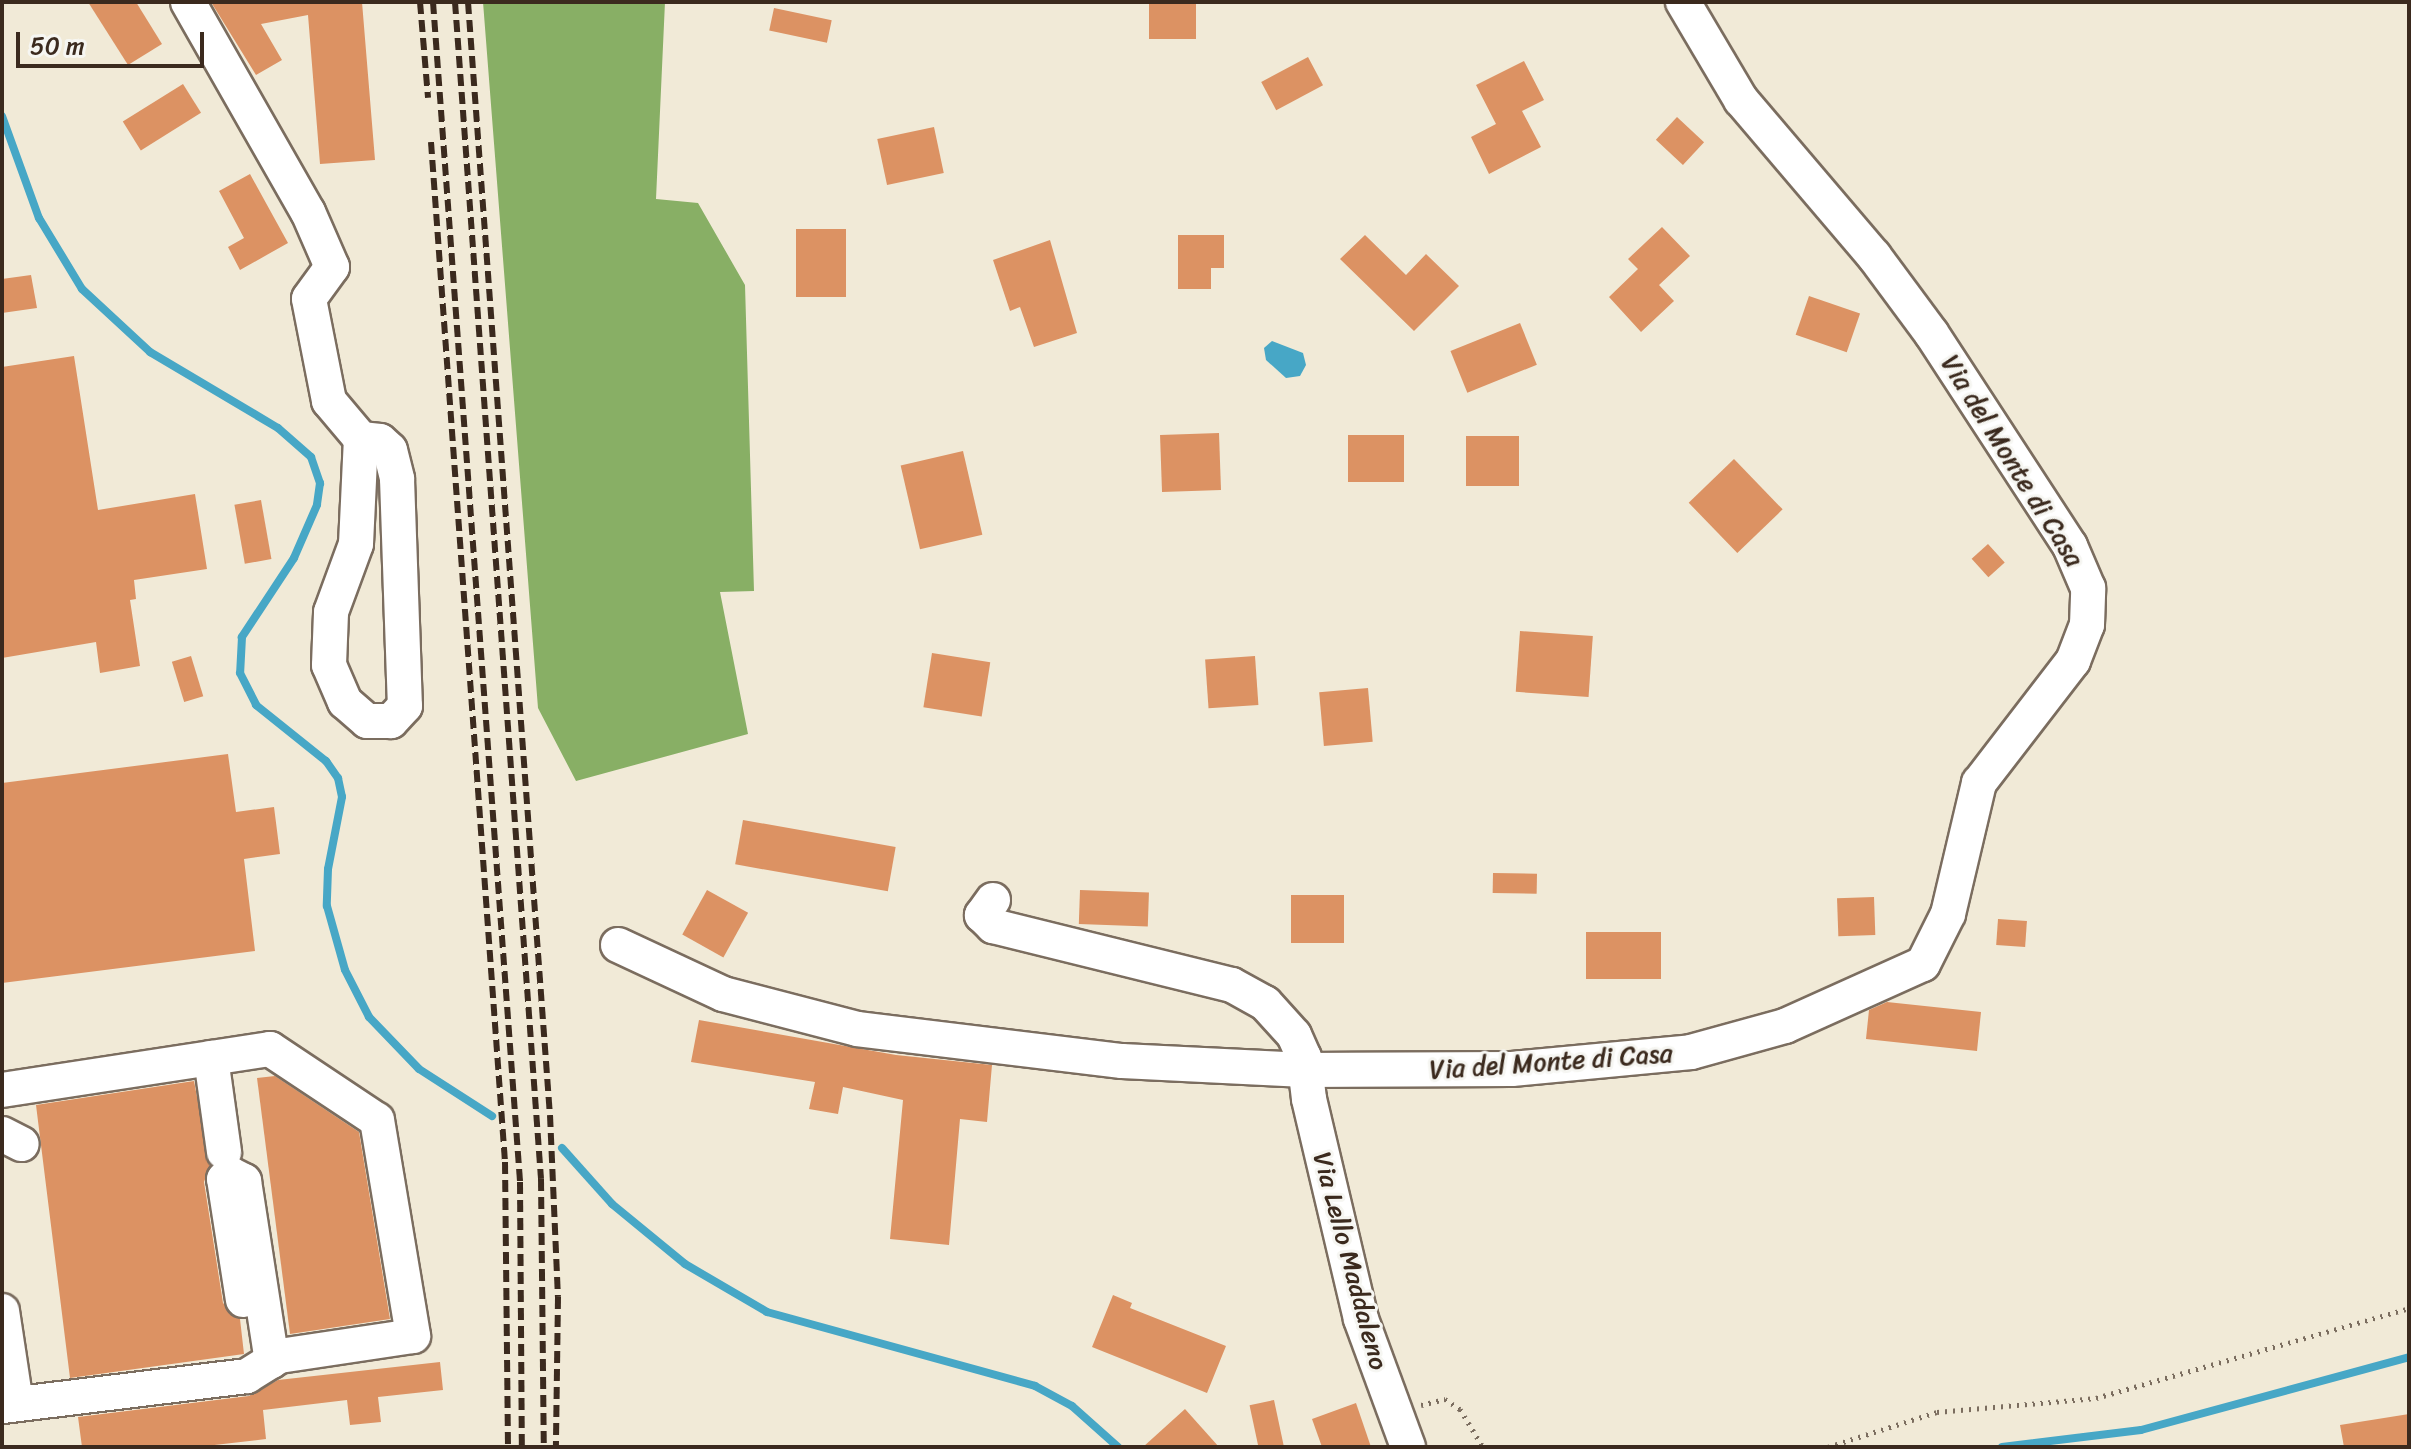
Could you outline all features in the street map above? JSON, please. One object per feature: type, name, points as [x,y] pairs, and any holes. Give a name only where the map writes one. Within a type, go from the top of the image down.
[{"type":"street","points":[[188,2],[308,212],[332,267],[309,299],[329,401],[361,439],[356,544],[331,612],[329,665],[345,702],[367,721],[391,721],[405,706],[397,479],[390,450],[380,441],[361,439]]},
{"type":"street","name":"Via del Monte di Casa","points":[[618,945],[723,994],[869,1032],[1122,1061],[1305,1070],[1512,1069],[1691,1052],[1785,1026],[1918,968],[1944,926],[1982,777],[2059,685],[2084,636],[2089,599],[2085,578],[2049,513],[1901,291],[1727,80],[1683,2]]},
{"type":"street","name":"Via Lello Maddaleno","points":[[993,900],[982,915],[993,926],[1244,990],[1273,1011],[1294,1035],[1305,1070],[1359,1310],[1408,1447]]},
{"type":"street","points":[[2,1090],[270,1049],[377,1120],[413,1336],[263,1366],[9,1405],[2,1311]]},
{"type":"street","points":[[211,1058],[224,1152]]},
{"type":"street","points":[[230,1174],[244,1181],[263,1366],[244,1309],[224,1179],[230,1174]]},
{"type":"path","points":[[1828,1447],[1937,1412],[2096,1398],[2409,1308]]},
{"type":"path","points":[[1394,1412],[1445,1399],[1460,1409],[1483,1447]]},
{"type":"green space","points":[[483,2],[665,2],[656,199],[698,203],[745,285],[754,591],[720,592],[748,734],[576,781],[538,708]]},
{"type":"water","points":[[1272,341],[1303,353],[1306,365],[1300,376],[1286,378],[1266,360],[1264,348]]},
{"type":"building","points":[[88,2],[136,2],[162,44],[128,65]]},
{"type":"building","points":[[211,2],[362,2],[375,160],[320,164],[308,15],[261,24],[282,60],[256,75]]},
{"type":"building","points":[[1149,2],[1196,2],[1196,39],[1149,39]]},
{"type":"building","points":[[774,8],[832,20],[827,43],[769,30]]},
{"type":"building","points":[[1308,57],[1323,85],[1276,110],[1261,82]]},
{"type":"building","points":[[1524,61],[1544,100],[1522,111],[1541,147],[1489,174],[1471,137],[1496,124],[1476,85]]},
{"type":"building","points":[[183,84],[201,113],[141,150],[123,122]]},
{"type":"building","points":[[1677,117],[1704,142],[1683,165],[1656,140]]},
{"type":"building","points":[[934,127],[944,173],[887,185],[877,139]]},
{"type":"building","points":[[250,174],[288,243],[240,270],[228,247],[244,238],[219,191]]},
{"type":"building","points":[[1662,227],[1690,256],[1659,285],[1674,301],[1641,332],[1609,297],[1638,269],[1628,259]]},
{"type":"building","points":[[796,229],[846,229],[846,297],[796,297]]},
{"type":"building","points":[[1178,235],[1224,235],[1224,268],[1211,268],[1211,289],[1178,289]]},
{"type":"building","points":[[1365,235],[1406,275],[1426,254],[1459,286],[1414,331],[1340,259]]},
{"type":"building","points":[[1050,240],[1077,333],[1034,347],[1020,307],[1010,311],[993,260]]},
{"type":"building","points":[[31,275],[37,308],[2,313],[2,279]]},
{"type":"building","points":[[1809,296],[1860,314],[1847,352],[1796,335]]},
{"type":"building","points":[[1520,323],[1537,365],[1467,393],[1450,351]]},
{"type":"building","points":[[74,356],[98,510],[195,494],[207,569],[134,580],[136,599],[130,600],[140,666],[100,673],[96,642],[2,658],[2,367]]},
{"type":"building","points":[[1219,433],[1221,490],[1162,492],[1160,435]]},
{"type":"building","points":[[1348,435],[1404,435],[1404,482],[1348,482]]},
{"type":"building","points":[[1466,436],[1519,436],[1519,486],[1466,486]]},
{"type":"building","points":[[963,451],[982,535],[920,549],[901,465]]},
{"type":"building","points":[[1734,459],[1783,509],[1737,553],[1689,503]]},
{"type":"building","points":[[261,500],[271,559],[245,564],[234,505]]},
{"type":"building","points":[[1988,544],[2005,563],[1988,577],[1972,559]]},
{"type":"building","points":[[1520,631],[1593,636],[1589,697],[1516,692]]},
{"type":"building","points":[[932,653],[990,662],[982,717],[923,707]]},
{"type":"building","points":[[191,656],[203,696],[184,702],[172,662]]},
{"type":"building","points":[[1255,656],[1258,705],[1209,708],[1205,659]]},
{"type":"building","points":[[1368,688],[1373,742],[1324,746],[1319,692]]},
{"type":"building","points":[[228,754],[236,812],[274,807],[280,854],[244,859],[255,951],[2,983],[2,783]]},
{"type":"building","points":[[743,820],[896,847],[888,891],[735,864]]},
{"type":"building","points":[[1493,873],[1537,874],[1537,894],[1493,893]]},
{"type":"building","points":[[707,890],[748,913],[723,957],[682,935]]},
{"type":"building","points":[[1080,890],[1149,892],[1148,926],[1079,924]]},
{"type":"building","points":[[1291,895],[1344,895],[1344,943],[1291,943]]},
{"type":"building","points":[[1874,897],[1875,935],[1838,936],[1837,898]]},
{"type":"building","points":[[1998,919],[2027,921],[2025,947],[1996,945]]},
{"type":"building","points":[[1586,932],[1661,932],[1661,979],[1586,979]]},
{"type":"building","points":[[1887,1002],[1981,1012],[1977,1051],[1866,1039],[1869,1010]]},
{"type":"building","points":[[699,1020],[896,1055],[992,1065],[987,1122],[960,1119],[949,1245],[890,1239],[903,1100],[843,1087],[838,1114],[809,1109],[815,1082],[691,1062]]},
{"type":"building","points":[[275,1076],[359,1132],[390,1319],[290,1334],[257,1078]]},
{"type":"building","points":[[194,1081],[210,1166],[204,1182],[223,1303],[240,1319],[244,1354],[70,1378],[36,1105]]},
{"type":"building","points":[[1113,1295],[1132,1303],[1130,1308],[1226,1346],[1207,1393],[1092,1347]]},
{"type":"building","points":[[440,1362],[443,1390],[378,1397],[381,1422],[350,1425],[347,1400],[263,1410],[266,1439],[197,1447],[82,1447],[78,1417],[249,1396],[278,1380]]},
{"type":"building","points":[[1274,1400],[1284,1447],[1258,1447],[1250,1405]]},
{"type":"building","points":[[1356,1403],[1371,1447],[1322,1447],[1312,1419]]},
{"type":"building","points":[[1185,1409],[1219,1447],[1143,1447]]},
{"type":"building","points":[[2409,1414],[2409,1447],[2344,1447],[2340,1425]]},
{"type":"waterway","points":[[2,116],[39,218],[82,289],[150,352],[278,428],[311,457],[320,483],[317,505],[294,558],[242,637],[240,673],[256,705],[326,761],[338,778],[342,797],[328,869],[327,906],[345,970],[369,1017],[419,1069],[492,1116]]},
{"type":"waterway","points":[[562,1148],[612,1204],[685,1264],[767,1312],[1035,1386],[1072,1406],[1118,1447]]},
{"type":"waterway","points":[[2002,1447],[2141,1430],[2409,1357]]},
{"type":"railway","points":[[420,2],[428,98]]},
{"type":"railway","points":[[433,2],[520,1182],[522,1447]]},
{"type":"railway","points":[[455,2],[541,1179],[544,1447]]},
{"type":"railway","points":[[468,2],[550,1115],[558,1297],[556,1447]]},
{"type":"railway","points":[[431,142],[505,1162],[508,1447]]}]
